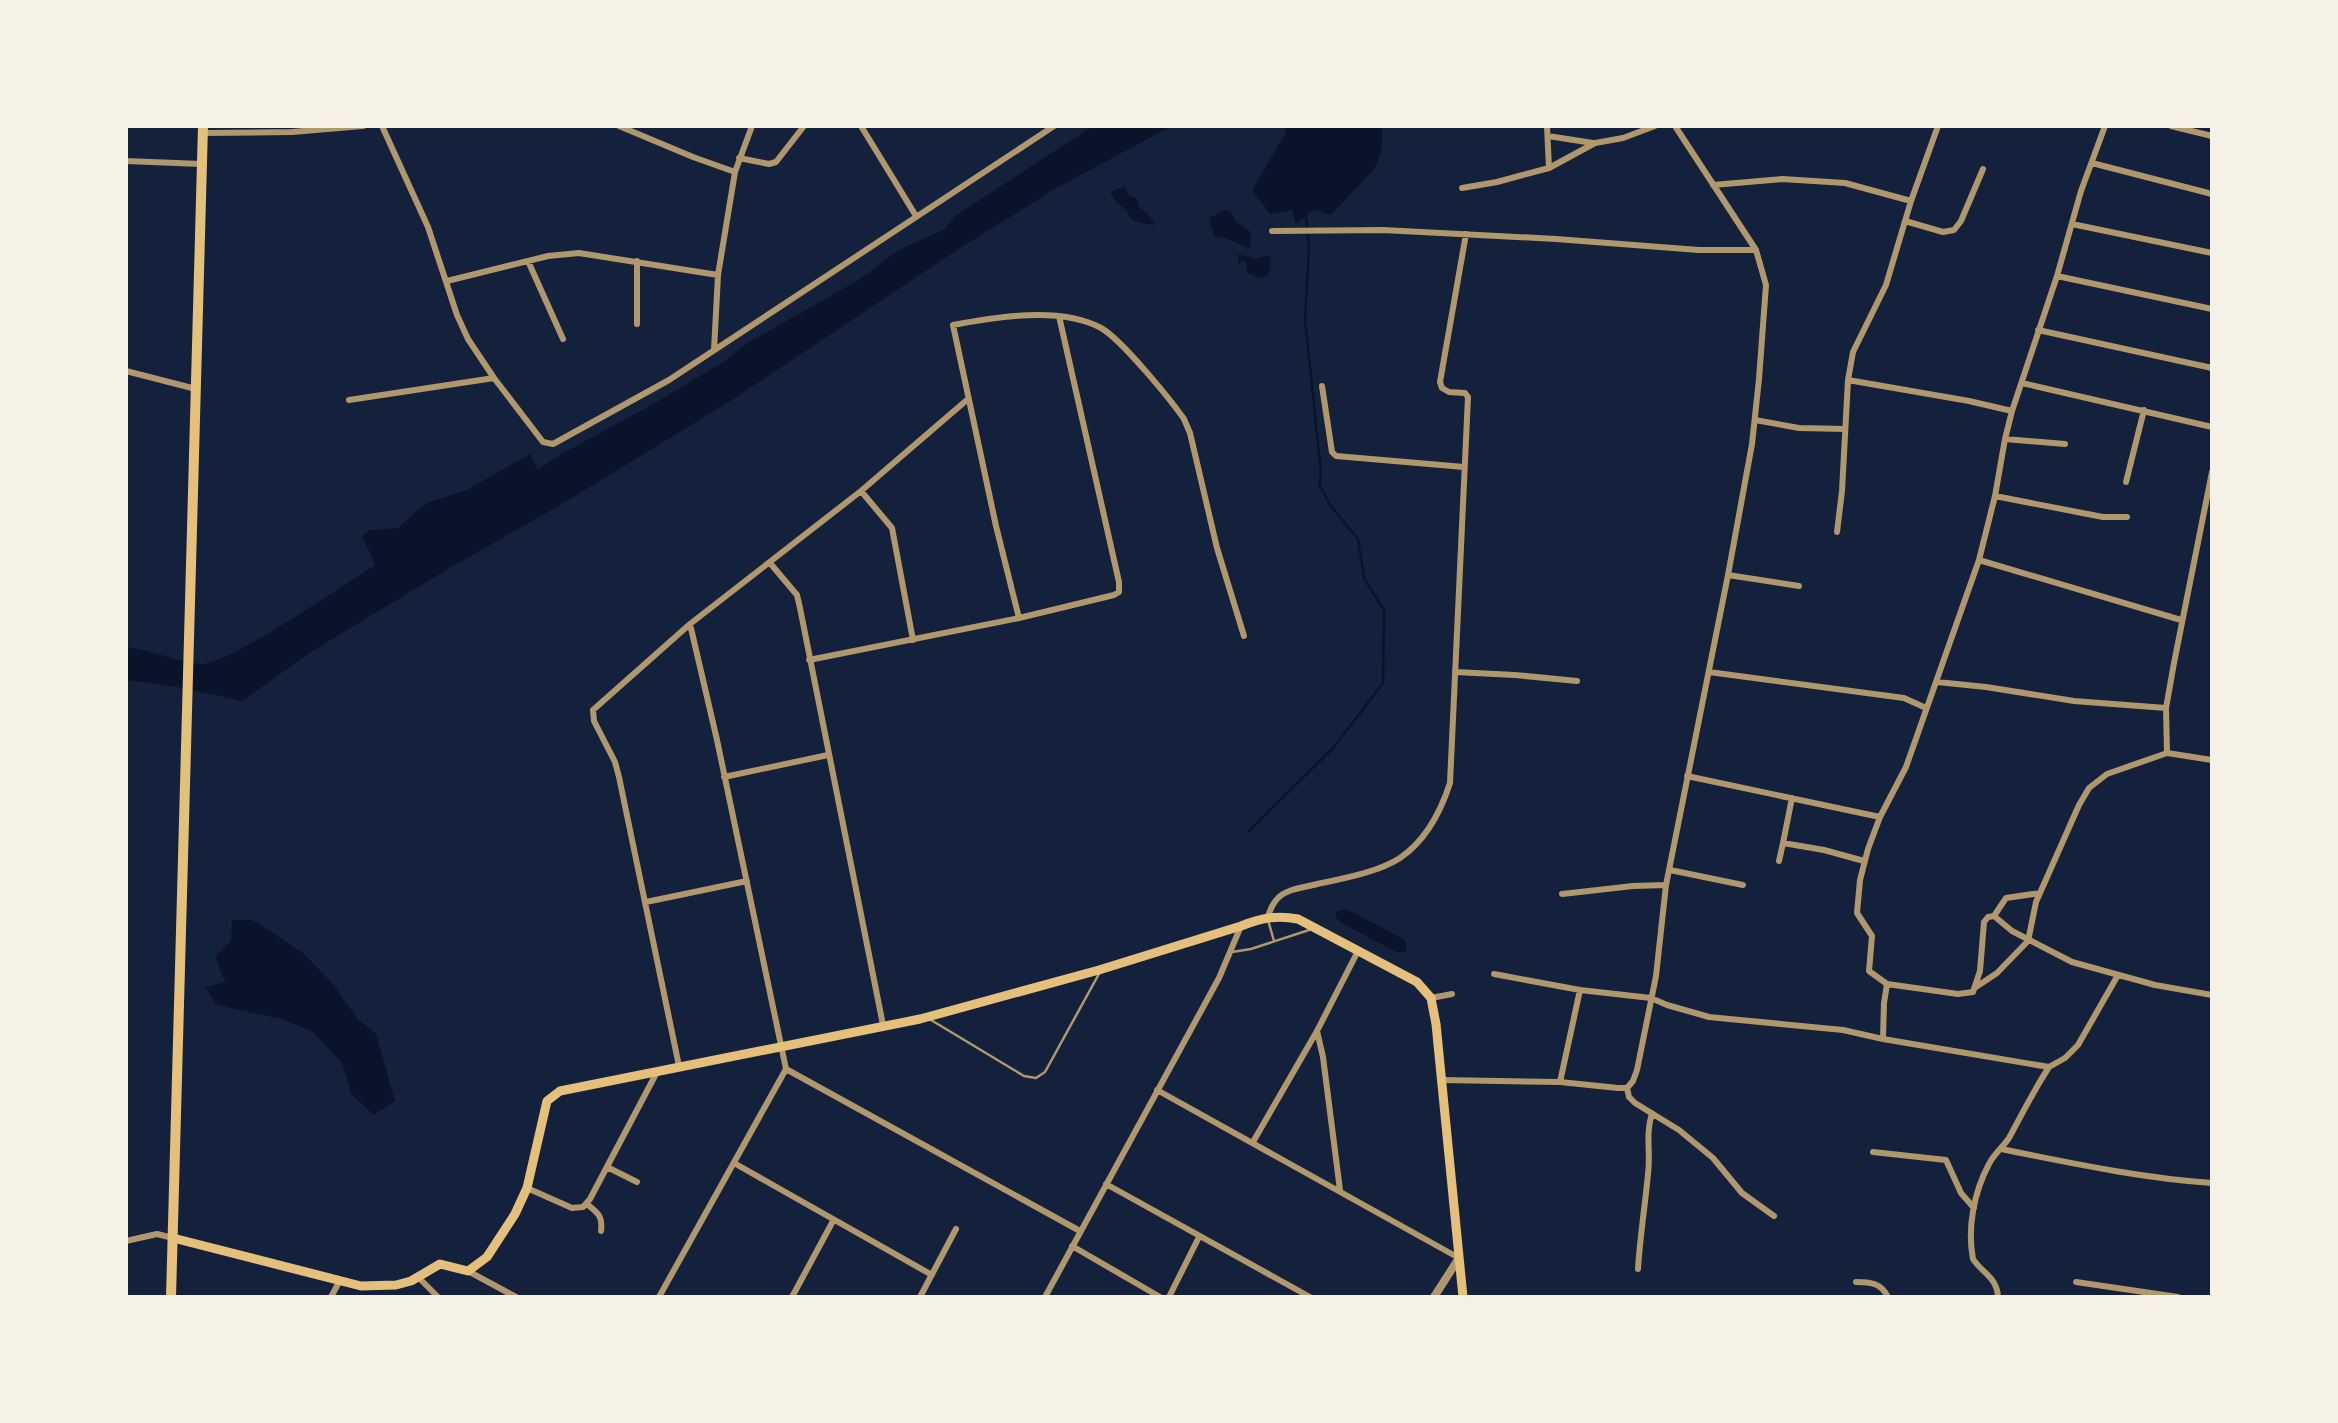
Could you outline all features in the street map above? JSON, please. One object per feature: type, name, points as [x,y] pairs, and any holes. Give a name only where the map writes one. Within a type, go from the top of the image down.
[{"type":"main road","points":[[171,1297],[203,130]]},
{"type":"main road","points":[[173,1238],[339,1282],[396,1285],[419,1278],[440,1264],[468,1271],[483,1261],[495,1247],[515,1214],[527,1188],[545,1107],[551,1097],[560,1091],[926,1017],[1101,970],[1268,917],[1298,919],[1417,982],[1432,998],[1463,1297]]},
{"type":"street","points":[[203,130],[292,132],[363,126]]},
{"type":"street","points":[[382,126],[428,227],[457,315],[468,339],[494,378],[546,444],[553,444],[669,380],[1054,126]]},
{"type":"street","points":[[620,126],[735,172]]},
{"type":"street","points":[[714,351],[718,275],[735,172],[752,126]]},
{"type":"street","points":[[739,158],[769,164],[776,162],[804,126]]},
{"type":"street","points":[[861,126],[916,216]]},
{"type":"street","points":[[1038,126],[1042,133]]},
{"type":"street","points":[[1547,126],[1549,168]]},
{"type":"street","points":[[1462,188],[1549,168],[1595,143],[1623,138],[1655,126]]},
{"type":"street","points":[[1442,1080],[1560,1082],[1627,1088],[1637,1070],[1662,937],[1667,886],[1728,575],[1755,420],[1766,285],[1756,250],[1675,126]]},
{"type":"street","points":[[1837,532],[1848,380],[1853,352],[1886,285],[1910,201],[1938,126]]},
{"type":"street","points":[[2040,893],[2006,898],[1994,916],[1984,922],[1980,971],[1973,992],[1958,994],[1887,984],[1869,971],[1872,936],[1857,913],[1864,861],[1880,817],[1906,767],[1979,560],[2012,411],[2105,126]]},
{"type":"street","points":[[2171,126],[2212,136]]},
{"type":"street","points":[[1548,136],[1595,143]]},
{"type":"street","points":[[126,161],[201,164]]},
{"type":"street","points":[[2092,163],[2212,194]]},
{"type":"street","points":[[1905,221],[1943,232],[1954,230],[1961,221],[1983,169]]},
{"type":"street","points":[[1713,185],[1782,179],[1844,183],[1910,201]]},
{"type":"street","points":[[2072,224],[2212,253]]},
{"type":"street","points":[[1272,231],[1383,230],[1699,250],[1756,250]]},
{"type":"street","points":[[1268,917],[1279,897],[1289,891],[1357,875],[1394,862],[1420,839],[1439,811],[1450,783],[1468,397],[1462,392],[1448,392],[1442,388],[1440,382],[1466,234]]},
{"type":"street","points":[[447,281],[548,256],[579,253],[718,275]]},
{"type":"street","points":[[528,261],[563,339]]},
{"type":"street","points":[[637,261],[637,324]]},
{"type":"street","points":[[2057,276],[2212,309]]},
{"type":"street","points":[[810,660],[1019,618],[1119,592],[1119,582],[1059,316]]},
{"type":"street","points":[[1019,618],[953,325],[984,320],[1059,316],[1084,321],[1103,329],[1185,419],[1217,548],[1244,636]]},
{"type":"street","points":[[2038,330],[2212,369]]},
{"type":"street","points":[[126,371],[196,389]]},
{"type":"street","points":[[349,400],[494,378]]},
{"type":"street","points":[[1848,380],[2012,411]]},
{"type":"street","points":[[2022,383],[2212,428]]},
{"type":"street","points":[[1322,386],[1332,452],[1336,456],[1464,467]]},
{"type":"street","points":[[679,1066],[615,762],[592,714],[596,707],[690,624],[862,491],[968,399]]},
{"type":"street","points":[[2126,482],[2144,410]]},
{"type":"street","points":[[1755,420],[1799,428],[1845,429]]},
{"type":"street","points":[[2005,439],[2065,444]]},
{"type":"street","points":[[2167,753],[2166,708],[2212,472]]},
{"type":"street","points":[[862,491],[892,528],[913,640]]},
{"type":"street","points":[[1995,496],[2103,517],[2127,517]]},
{"type":"street","points":[[2202,517],[2212,518]]},
{"type":"street","points":[[1979,560],[2181,621]]},
{"type":"street","points":[[769,563],[797,595],[883,1025]]},
{"type":"street","points":[[1728,575],[1799,586]]},
{"type":"street","points":[[659,1297],[786,1069],[701,664],[690,624]]},
{"type":"street","points":[[1455,672],[1577,681]]},
{"type":"street","points":[[1709,672],[1904,698],[1926,708]]},
{"type":"street","points":[[1937,682],[2074,701],[2166,708]]},
{"type":"street","points":[[1976,987],[1997,973],[2028,941],[2036,902],[2089,788],[2107,774],[2167,753],[2212,760]]},
{"type":"street","points":[[724,777],[828,755]]},
{"type":"street","points":[[1688,776],[1880,817]]},
{"type":"street","points":[[1779,861],[1792,798]]},
{"type":"street","points":[[1783,843],[1864,861]]},
{"type":"street","points":[[1670,870],[1743,885]]},
{"type":"street","points":[[646,902],[747,881]]},
{"type":"street","points":[[1562,894],[1633,886],[1667,886]]},
{"type":"street","points":[[1994,916],[2004,926],[2028,941],[2072,962],[2155,985],[2212,995]]},
{"type":"street","points":[[1045,1297],[1231,952],[1241,926]]},
{"type":"street","points":[[1253,1142],[1317,1031],[1358,951]]},
{"type":"street","points":[[1494,974],[1580,990],[1651,998],[1709,1017],[1829,1028],[2049,1067]]},
{"type":"street","points":[[1998,1297],[1998,1290],[1991,1277],[1973,1259],[1971,1244],[1978,1187],[1989,1162],[2007,1141],[2030,1095],[2049,1067],[2065,1058],[2077,1045],[2118,975]]},
{"type":"street","points":[[1883,1039],[1887,984]]},
{"type":"street","points":[[1560,1082],[1580,990]]},
{"type":"street","points":[[1432,998],[1452,994]]},
{"type":"street","points":[[1317,1031],[1323,1057],[1340,1190]]},
{"type":"street","points":[[786,1069],[1080,1231]]},
{"type":"street","points":[[527,1188],[572,1208],[587,1204],[657,1072]]},
{"type":"street","points":[[1627,1088],[1629,1097],[1679,1129],[1704,1151],[1742,1193],[1774,1216]]},
{"type":"street","points":[[1157,1090],[1459,1258],[1434,1297]]},
{"type":"street","points":[[1638,1269],[1640,1231],[1649,1174],[1647,1135],[1652,1113]]},
{"type":"street","points":[[2000,1149],[2107,1171],[2167,1180],[2212,1183]]},
{"type":"street","points":[[1873,1152],[1946,1160],[1961,1193],[1974,1208]]},
{"type":"street","points":[[734,1163],[932,1275]]},
{"type":"street","points":[[607,1167],[637,1182]]},
{"type":"street","points":[[1106,1184],[1306,1296]]},
{"type":"street","points":[[587,1204],[600,1214],[603,1220],[601,1231]]},
{"type":"street","points":[[792,1297],[833,1220]]},
{"type":"street","points":[[920,1297],[956,1229]]},
{"type":"street","points":[[126,1241],[157,1234],[173,1238]]},
{"type":"street","points":[[1169,1297],[1199,1237]]},
{"type":"street","points":[[1072,1247],[1160,1297]]},
{"type":"street","points":[[468,1271],[516,1297]]},
{"type":"street","points":[[419,1278],[438,1297]]},
{"type":"street","points":[[331,1297],[339,1282]]},
{"type":"street","points":[[1856,1282],[1877,1283],[1888,1297]]},
{"type":"street","points":[[2076,1282],[2178,1297]]},
{"type":"lane","points":[[1268,917],[1274,942]]},
{"type":"lane","points":[[1231,952],[1251,950],[1315,928]]},
{"type":"lane","points":[[926,1017],[1024,1076],[1036,1078],[1045,1072],[1101,970]]},
{"type":"water","points":[[1093,126],[1172,126],[1058,187],[957,250],[732,400],[311,652],[242,701],[177,687],[126,680],[126,647],[200,664],[215,661],[260,638],[375,565],[362,536],[370,530],[398,528],[429,502],[467,490],[530,454],[538,470],[556,457],[723,362],[749,342],[857,281],[900,249],[943,230],[955,216]]},
{"type":"water","points":[[1286,126],[1382,126],[1382,147],[1375,168],[1331,215],[1314,210],[1296,224],[1292,210],[1270,214],[1252,190],[1285,134]]},
{"type":"water","points":[[1125,186],[1129,196],[1137,198],[1138,206],[1148,214],[1155,225],[1131,219],[1127,211],[1117,203],[1110,192]]},
{"type":"water","points":[[1225,210],[1232,213],[1235,221],[1251,232],[1250,249],[1214,236],[1209,218]]},
{"type":"water","points":[[1238,254],[1256,259],[1268,255],[1271,260],[1269,275],[1260,278],[1247,273],[1246,263],[1242,260],[1238,266]]},
{"type":"water","points":[[1346,909],[1405,940],[1405,952],[1396,952],[1340,922],[1336,912]]},
{"type":"water","points":[[232,920],[252,920],[275,934],[304,954],[331,982],[357,1018],[376,1034],[395,1101],[374,1115],[352,1095],[342,1063],[313,1032],[282,1019],[217,1005],[205,987],[225,982],[215,957],[231,941]]},
{"type":"waterway","points":[[1249,831],[1334,747],[1383,683],[1384,610],[1364,578],[1358,539],[1330,505],[1319,484],[1321,473],[1305,319],[1309,248],[1306,214]]}]
